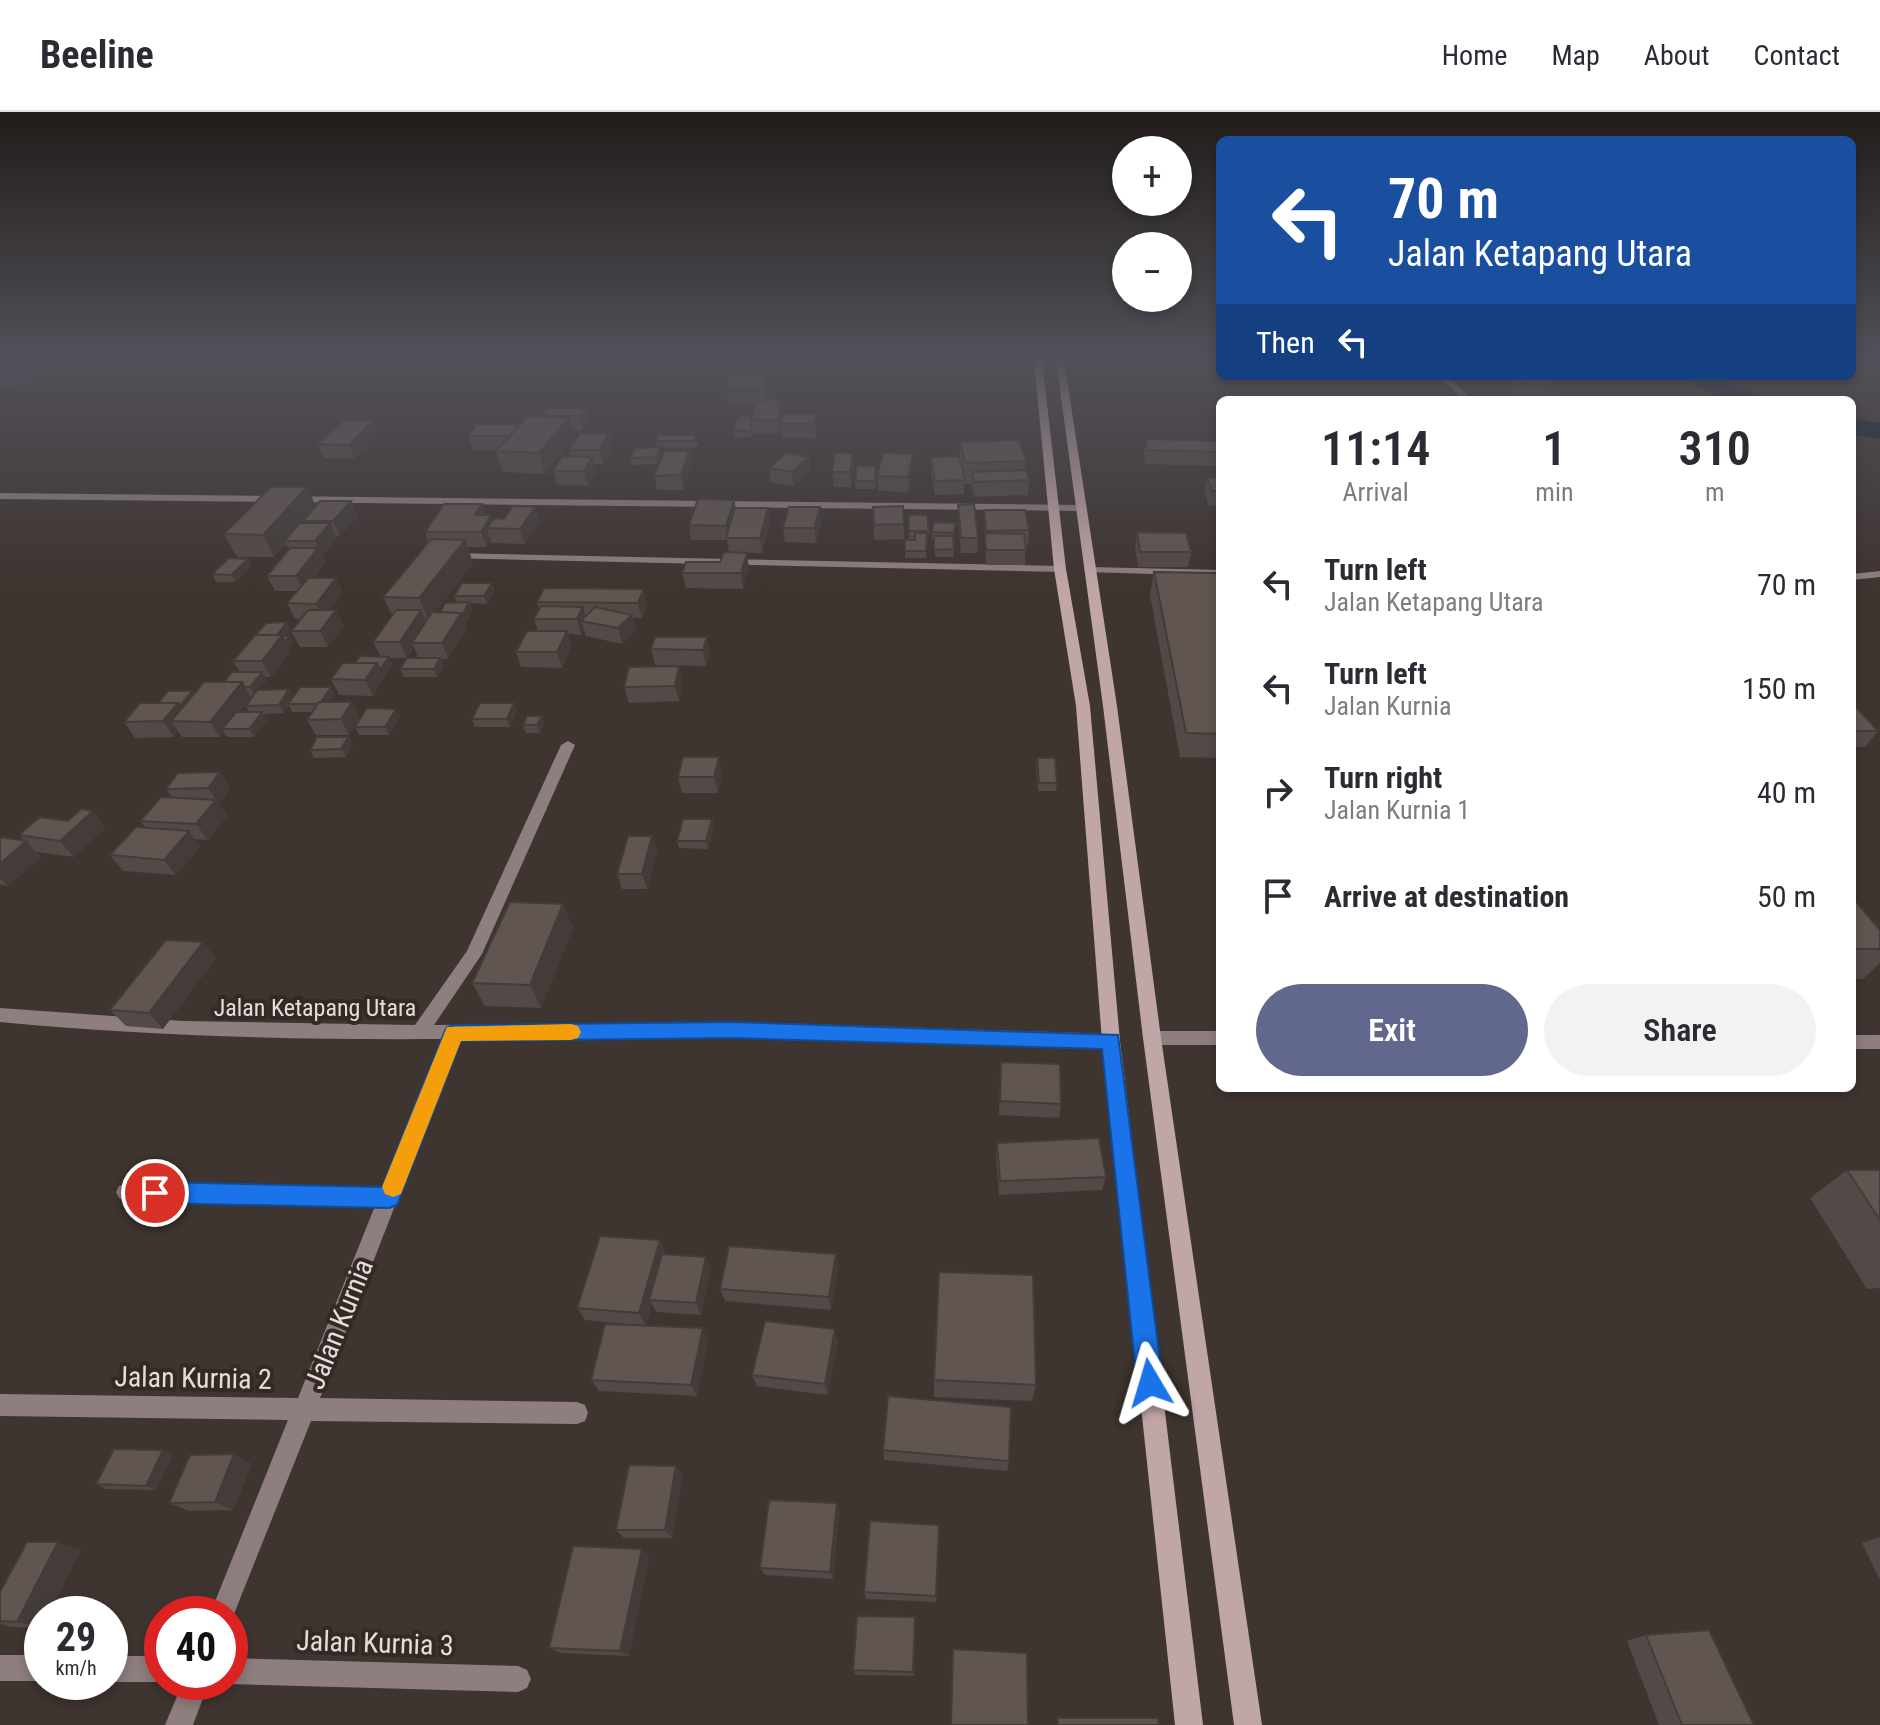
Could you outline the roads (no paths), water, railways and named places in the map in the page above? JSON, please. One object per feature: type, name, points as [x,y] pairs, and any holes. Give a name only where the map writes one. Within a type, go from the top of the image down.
[{"type":"street","points":[[1046,435],[1060,569],[1083,706],[1111,1041],[1189,1725]]},
{"type":"street","points":[[1069,435],[1110,706],[1152,1038],[1248,1725]]},
{"type":"street","points":[[0,486],[432,496],[1078,504]]},
{"type":"street","points":[[0,496],[432,496]]},
{"type":"street","points":[[436,555],[1060,569]]},
{"type":"street","points":[[1090,570],[1216,573]]},
{"type":"street","points":[[1856,577],[1880,574]]},
{"type":"street","points":[[1083,706],[1110,706]]},
{"type":"street","points":[[419,1033],[474,954],[568,745]]},
{"type":"street","name":"Jalan Ketapang Utara","points":[[0,1015],[92,1025],[226,1033],[732,1030],[1111,1041]]},
{"type":"street","name":"Jalan Kurnia","points":[[230,1596],[454,1033]]},
{"type":"street","points":[[1152,1038],[1216,1038]]},
{"type":"street","points":[[1856,1042],[1880,1042]]},
{"type":"street","points":[[126,1192],[389,1197]]},
{"type":"street","name":"Jalan Kurnia 2","points":[[0,1405],[577,1413]]},
{"type":"street","points":[[0,1668],[24,1668]]},
{"type":"street","name":"Jalan Kurnia 3","points":[[248,1672],[518,1679]]},
{"type":"street","points":[[179,1725],[189,1700]]}]
